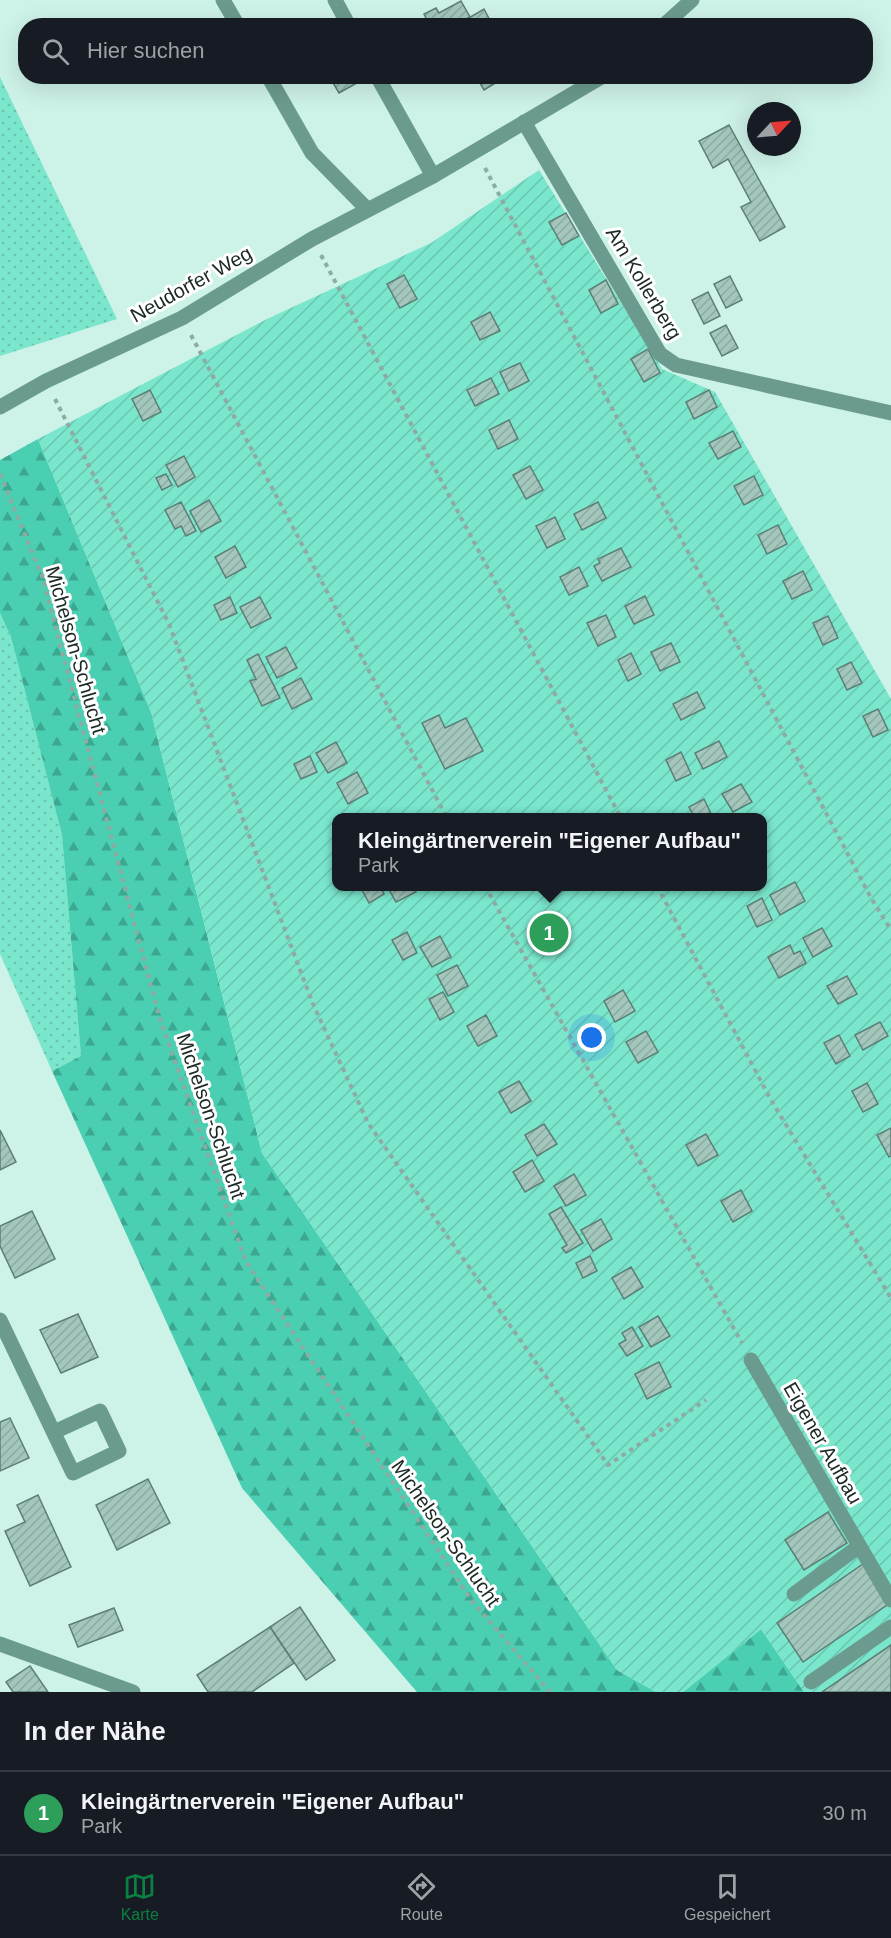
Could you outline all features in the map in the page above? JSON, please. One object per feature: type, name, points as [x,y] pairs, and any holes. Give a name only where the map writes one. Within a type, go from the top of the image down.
[{"type":"street","points":[[223,0],[233,18]]},
{"type":"street","points":[[335,0],[345,18]]},
{"type":"street","points":[[672,18],[692,0]]},
{"type":"street","points":[[273,84],[312,153],[367,208]]},
{"type":"street","points":[[381,84],[433,176]]},
{"type":"street","name":"Neudorfer Weg","points":[[0,407],[46,381],[182,318],[312,239],[367,208],[433,176],[590,84]]},
{"type":"street","name":"Am Kollerberg","points":[[524,123],[660,354],[676,365],[891,413]]},
{"type":"street","points":[[0,1320],[73,1473],[119,1451],[100,1411],[54,1432]]},
{"type":"street","name":"Eigener Aufbau","points":[[751,1360],[891,1600]]},
{"type":"street","points":[[794,1594],[858,1547]]},
{"type":"street","points":[[811,1682],[891,1627]]},
{"type":"street","points":[[0,1644],[133,1692]]},
{"type":"path","points":[[476,151],[871,898],[891,930]]},
{"type":"path","points":[[312,239],[618,813]]},
{"type":"path","points":[[182,318],[444,813]]},
{"type":"path","points":[[46,381],[169,624],[313,1004],[368,1123],[608,1465],[706,1400]]},
{"type":"path","name":"Michelson-Schlucht","points":[[0,474],[42,576],[159,1016],[246,1262],[472,1601],[550,1692]]},
{"type":"path","points":[[488,891],[751,1360]]},
{"type":"path","points":[[660,891],[771,1100],[891,1298]]},
{"type":"green space","points":[[0,77],[117,319],[0,356]]},
{"type":"green space","points":[[539,170],[662,369],[715,392],[891,699],[891,1692],[804,1692],[761,1629],[683,1692],[656,1692],[617,1670],[262,1153],[151,712],[38,439],[267,319],[431,243]]},
{"type":"green space","points":[[38,439],[151,712],[262,1153],[617,1670],[656,1692],[417,1692],[242,1488],[52,1071],[81,1056],[62,835],[11,637],[0,613],[0,460]]},
{"type":"green space","points":[[0,613],[11,637],[62,835],[81,1056],[52,1071],[0,954]]},
{"type":"green space","points":[[761,1629],[804,1692],[683,1692]]},
{"type":"building","points":[[461,1],[470,17],[426,18],[424,14],[436,8],[439,13]]},
{"type":"building","points":[[484,9],[489,18],[469,18]]},
{"type":"building","points":[[334,84],[355,84],[339,93]]},
{"type":"building","points":[[481,84],[494,84],[484,90]]},
{"type":"building","points":[[729,125],[785,227],[760,241],[741,207],[751,202],[728,159],[713,168],[699,141]]},
{"type":"building","points":[[566,213],[579,236],[562,245],[549,222]]},
{"type":"building","points":[[404,275],[417,299],[400,308],[387,284]]},
{"type":"building","points":[[730,276],[742,300],[726,308],[714,284]]},
{"type":"building","points":[[606,280],[618,304],[601,313],[589,290]]},
{"type":"building","points":[[708,292],[720,316],[704,324],[692,300]]},
{"type":"building","points":[[490,312],[500,331],[480,340],[471,322]]},
{"type":"building","points":[[726,325],[738,348],[722,356],[710,333]]},
{"type":"building","points":[[648,349],[660,373],[644,382],[631,359]]},
{"type":"building","points":[[520,363],[529,381],[509,391],[500,372]]},
{"type":"building","points":[[491,378],[499,394],[475,406],[467,390]]},
{"type":"building","points":[[150,390],[161,412],[143,421],[132,399]]},
{"type":"building","points":[[709,390],[717,407],[694,419],[686,402]]},
{"type":"building","points":[[509,420],[518,439],[498,449],[489,430]]},
{"type":"building","points":[[733,431],[741,447],[718,459],[709,443]]},
{"type":"building","points":[[184,456],[195,477],[178,487],[166,465]]},
{"type":"building","points":[[530,466],[543,490],[526,499],[513,475]]},
{"type":"building","points":[[166,474],[172,485],[162,490],[156,478]]},
{"type":"building","points":[[754,476],[763,495],[744,505],[734,486]]},
{"type":"building","points":[[209,500],[221,521],[201,532],[190,511]]},
{"type":"building","points":[[181,502],[196,531],[186,536],[181,526],[175,529],[165,510]]},
{"type":"building","points":[[598,502],[606,518],[582,530],[574,514]]},
{"type":"building","points":[[555,517],[565,539],[547,548],[536,526]]},
{"type":"building","points":[[778,525],[787,544],[767,554],[758,535]]},
{"type":"building","points":[[235,546],[246,567],[226,578],[215,557]]},
{"type":"building","points":[[621,548],[631,567],[602,581],[594,566],[600,563],[598,559]]},
{"type":"building","points":[[579,567],[588,586],[569,595],[560,577]]},
{"type":"building","points":[[803,571],[812,590],[792,599],[783,581]]},
{"type":"building","points":[[645,596],[654,615],[634,624],[625,606]]},
{"type":"building","points":[[230,597],[237,613],[221,620],[214,605]]},
{"type":"building","points":[[260,597],[271,618],[251,628],[240,607]]},
{"type":"building","points":[[606,615],[616,637],[598,646],[587,623]]},
{"type":"building","points":[[828,616],[838,638],[823,645],[813,623]]},
{"type":"building","points":[[671,643],[680,662],[660,671],[651,652]]},
{"type":"building","points":[[286,647],[297,668],[277,678],[266,657]]},
{"type":"building","points":[[631,653],[641,674],[628,681],[618,660]]},
{"type":"building","points":[[258,654],[280,698],[262,706],[250,681],[256,679],[247,660]]},
{"type":"building","points":[[851,662],[862,683],[847,690],[837,669]]},
{"type":"building","points":[[301,678],[312,699],[292,709],[282,688]]},
{"type":"building","points":[[697,692],[705,708],[681,720],[673,704]]},
{"type":"building","points":[[878,709],[888,730],[873,737],[863,716]]},
{"type":"building","points":[[439,715],[445,728],[466,718],[483,751],[445,769],[422,723]]},
{"type":"building","points":[[719,741],[727,757],[703,769],[695,753]]},
{"type":"building","points":[[336,742],[347,763],[328,773],[316,753]]},
{"type":"building","points":[[681,752],[691,774],[676,781],[666,760]]},
{"type":"building","points":[[310,756],[317,772],[301,779],[294,764]]},
{"type":"building","points":[[357,772],[368,793],[348,804],[337,783]]},
{"type":"building","points":[[741,784],[752,802],[733,812],[722,794]]},
{"type":"building","points":[[704,799],[711,813],[692,813],[689,807]]},
{"type":"building","points":[[795,882],[805,901],[780,915],[770,895]]},
{"type":"building","points":[[363,891],[382,891],[384,894],[369,903]]},
{"type":"building","points":[[390,891],[416,891],[416,892],[396,902]]},
{"type":"building","points":[[762,898],[772,920],[757,927],[747,906]]},
{"type":"building","points":[[822,928],[832,946],[813,957],[803,938]]},
{"type":"building","points":[[407,932],[417,953],[403,960],[392,940]]},
{"type":"building","points":[[440,936],[451,957],[432,967],[420,947]]},
{"type":"building","points":[[790,945],[794,954],[800,951],[806,963],[779,978],[768,957]]},
{"type":"building","points":[[457,965],[468,986],[448,996],[437,975]]},
{"type":"building","points":[[847,976],[857,994],[838,1004],[827,986]]},
{"type":"building","points":[[623,990],[635,1011],[615,1022],[604,1001]]},
{"type":"building","points":[[443,992],[454,1012],[440,1020],[429,999]]},
{"type":"building","points":[[486,1015],[497,1036],[478,1046],[467,1026]]},
{"type":"building","points":[[880,1022],[888,1036],[863,1050],[855,1035]]},
{"type":"building","points":[[646,1031],[658,1052],[638,1063],[626,1042]]},
{"type":"building","points":[[839,1035],[850,1056],[836,1064],[824,1043]]},
{"type":"building","points":[[519,1081],[531,1101],[511,1113],[499,1092]]},
{"type":"building","points":[[867,1083],[878,1104],[863,1112],[852,1091]]},
{"type":"building","points":[[544,1124],[557,1144],[537,1156],[525,1135]]},
{"type":"building","points":[[891,1128],[891,1156],[889,1157],[877,1135]]},
{"type":"building","points":[[0,1130],[16,1162],[0,1170]]},
{"type":"building","points":[[706,1134],[718,1155],[698,1166],[686,1145]]},
{"type":"building","points":[[532,1160],[544,1181],[525,1192],[513,1172]]},
{"type":"building","points":[[574,1174],[586,1195],[566,1206],[554,1186]]},
{"type":"building","points":[[741,1190],[752,1211],[733,1222],[721,1201]]},
{"type":"building","points":[[561,1207],[583,1243],[566,1253],[562,1248],[567,1245],[549,1214]]},
{"type":"building","points":[[32,1211],[55,1259],[15,1278],[0,1246],[0,1226]]},
{"type":"building","points":[[601,1219],[612,1239],[593,1251],[581,1230]]},
{"type":"building","points":[[590,1256],[597,1271],[583,1278],[576,1263]]},
{"type":"building","points":[[631,1267],[643,1287],[624,1299],[612,1278]]},
{"type":"building","points":[[78,1314],[98,1357],[61,1373],[40,1330]]},
{"type":"building","points":[[658,1316],[670,1336],[651,1347],[639,1327]]},
{"type":"building","points":[[632,1327],[643,1346],[627,1356],[619,1344],[626,1340],[622,1333]]},
{"type":"building","points":[[659,1362],[671,1387],[647,1399],[635,1374]]},
{"type":"building","points":[[10,1418],[29,1458],[0,1471],[0,1422]]},
{"type":"building","points":[[148,1479],[170,1523],[117,1550],[96,1505]]},
{"type":"building","points":[[38,1495],[71,1567],[30,1586],[5,1531],[25,1522],[17,1505]]},
{"type":"building","points":[[828,1512],[847,1543],[804,1570],[785,1540]]},
{"type":"building","points":[[863,1564],[890,1603],[803,1662],[777,1623]]},
{"type":"building","points":[[300,1607],[335,1660],[306,1680],[270,1627]]},
{"type":"building","points":[[114,1608],[123,1630],[78,1647],[69,1625]]},
{"type":"building","points":[[270,1627],[294,1663],[252,1692],[208,1692],[197,1675]]},
{"type":"building","points":[[891,1645],[891,1692],[822,1692]]},
{"type":"building","points":[[30,1666],[48,1692],[13,1692],[6,1682]]},
{"type":"place","name":"Kleingärtnerverein \"Eigener Aufbau\"","points":[[549,933]]}]
